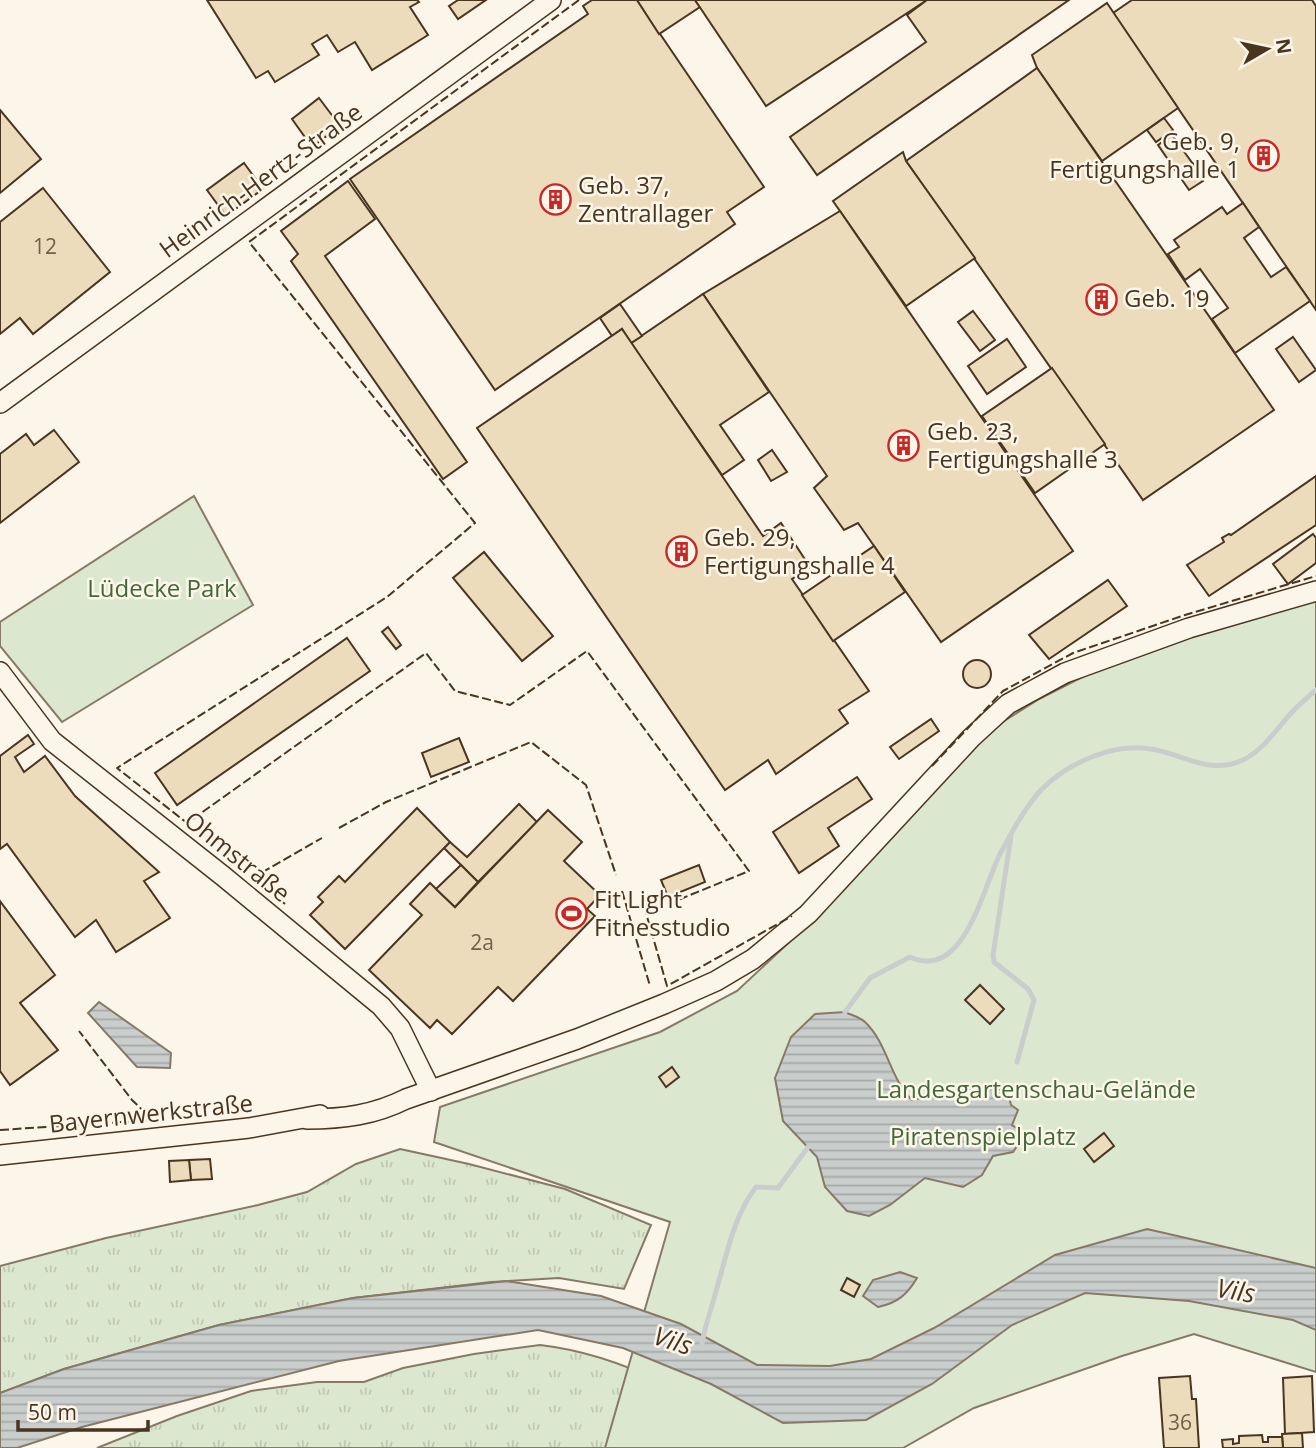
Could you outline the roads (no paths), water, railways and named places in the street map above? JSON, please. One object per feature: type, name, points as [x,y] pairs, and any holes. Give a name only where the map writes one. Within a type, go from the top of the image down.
[{"type":"street","name":"Heinrich-Hertz-Straße","points":[[0,403],[551,0]]},
{"type":"street","name":"Bayernwerkstraße","points":[[0,1155],[249,1128],[307,1119],[345,1119],[383,1110],[406,1099],[577,1040],[664,1004],[716,981],[753,959],[808,914],[971,738],[1009,704],[1065,673],[1189,628],[1316,591]]},
{"type":"street","name":"Ohmstraße","points":[[0,672],[52,741],[223,876],[381,1006],[400,1028],[431,1091]]},
{"type":"water","points":[[99,1002],[171,1053],[170,1068],[137,1067],[88,1013]]},
{"type":"water","points":[[845,1012],[863,1020],[873,1031],[899,1082],[912,1100],[971,1088],[1007,1090],[1011,1105],[1018,1110],[1012,1125],[1021,1131],[1022,1139],[1013,1152],[993,1156],[982,1175],[963,1187],[925,1178],[890,1205],[869,1216],[847,1211],[825,1187],[817,1157],[783,1121],[775,1078],[791,1037],[815,1014]]},
{"type":"water","name":"Vils","points":[[1147,1229],[1316,1268],[1316,1330],[1293,1320],[1189,1301],[1085,1293],[1012,1325],[932,1384],[866,1420],[783,1423],[711,1384],[623,1348],[538,1330],[339,1361],[82,1427],[17,1448],[0,1448],[0,1393],[64,1369],[219,1325],[353,1298],[507,1281],[601,1296],[681,1324],[757,1365],[830,1366],[871,1359],[934,1328],[1055,1255]]},
{"type":"water","points":[[900,1272],[917,1278],[896,1301],[878,1307],[863,1296],[873,1280]]},
{"type":"waterway","points":[[845,1012],[870,978],[910,957],[929,961],[944,956],[958,944],[969,927],[1000,854],[1018,821],[1040,791],[1064,771],[1109,751],[1141,748],[1209,765],[1231,764],[1258,750],[1316,690]]},
{"type":"waterway","points":[[1011,836],[993,955],[994,962],[1028,989],[1034,1000],[1017,1062]]},
{"type":"waterway","name":"Vils","points":[[702,1343],[729,1246],[748,1198],[756,1187],[778,1188],[808,1147]]},
{"type":"place","name":"Geb. 9, Fertigungshalle 1","points":[[1263,156]]},
{"type":"place","name":"Geb. 37, Zentrallager","points":[[555,200]]},
{"type":"place","name":"Geb. 19","points":[[1101,299]]},
{"type":"place","name":"Geb. 23, Fertigungshalle 3","points":[[904,446]]},
{"type":"place","name":"Geb. 29, Fertigungshalle 4","points":[[681,552]]},
{"type":"place","name":"Fit Light Fitnesstudio","points":[[571,914]]},
{"type":"park label","name":"Lüdecke Park","points":[[162,589]]},
{"type":"park label","name":"Landesgartenschau-Gelände","points":[[1036,1090]]},
{"type":"park label","name":"Piratenspielplatz","points":[[983,1137]]}]
